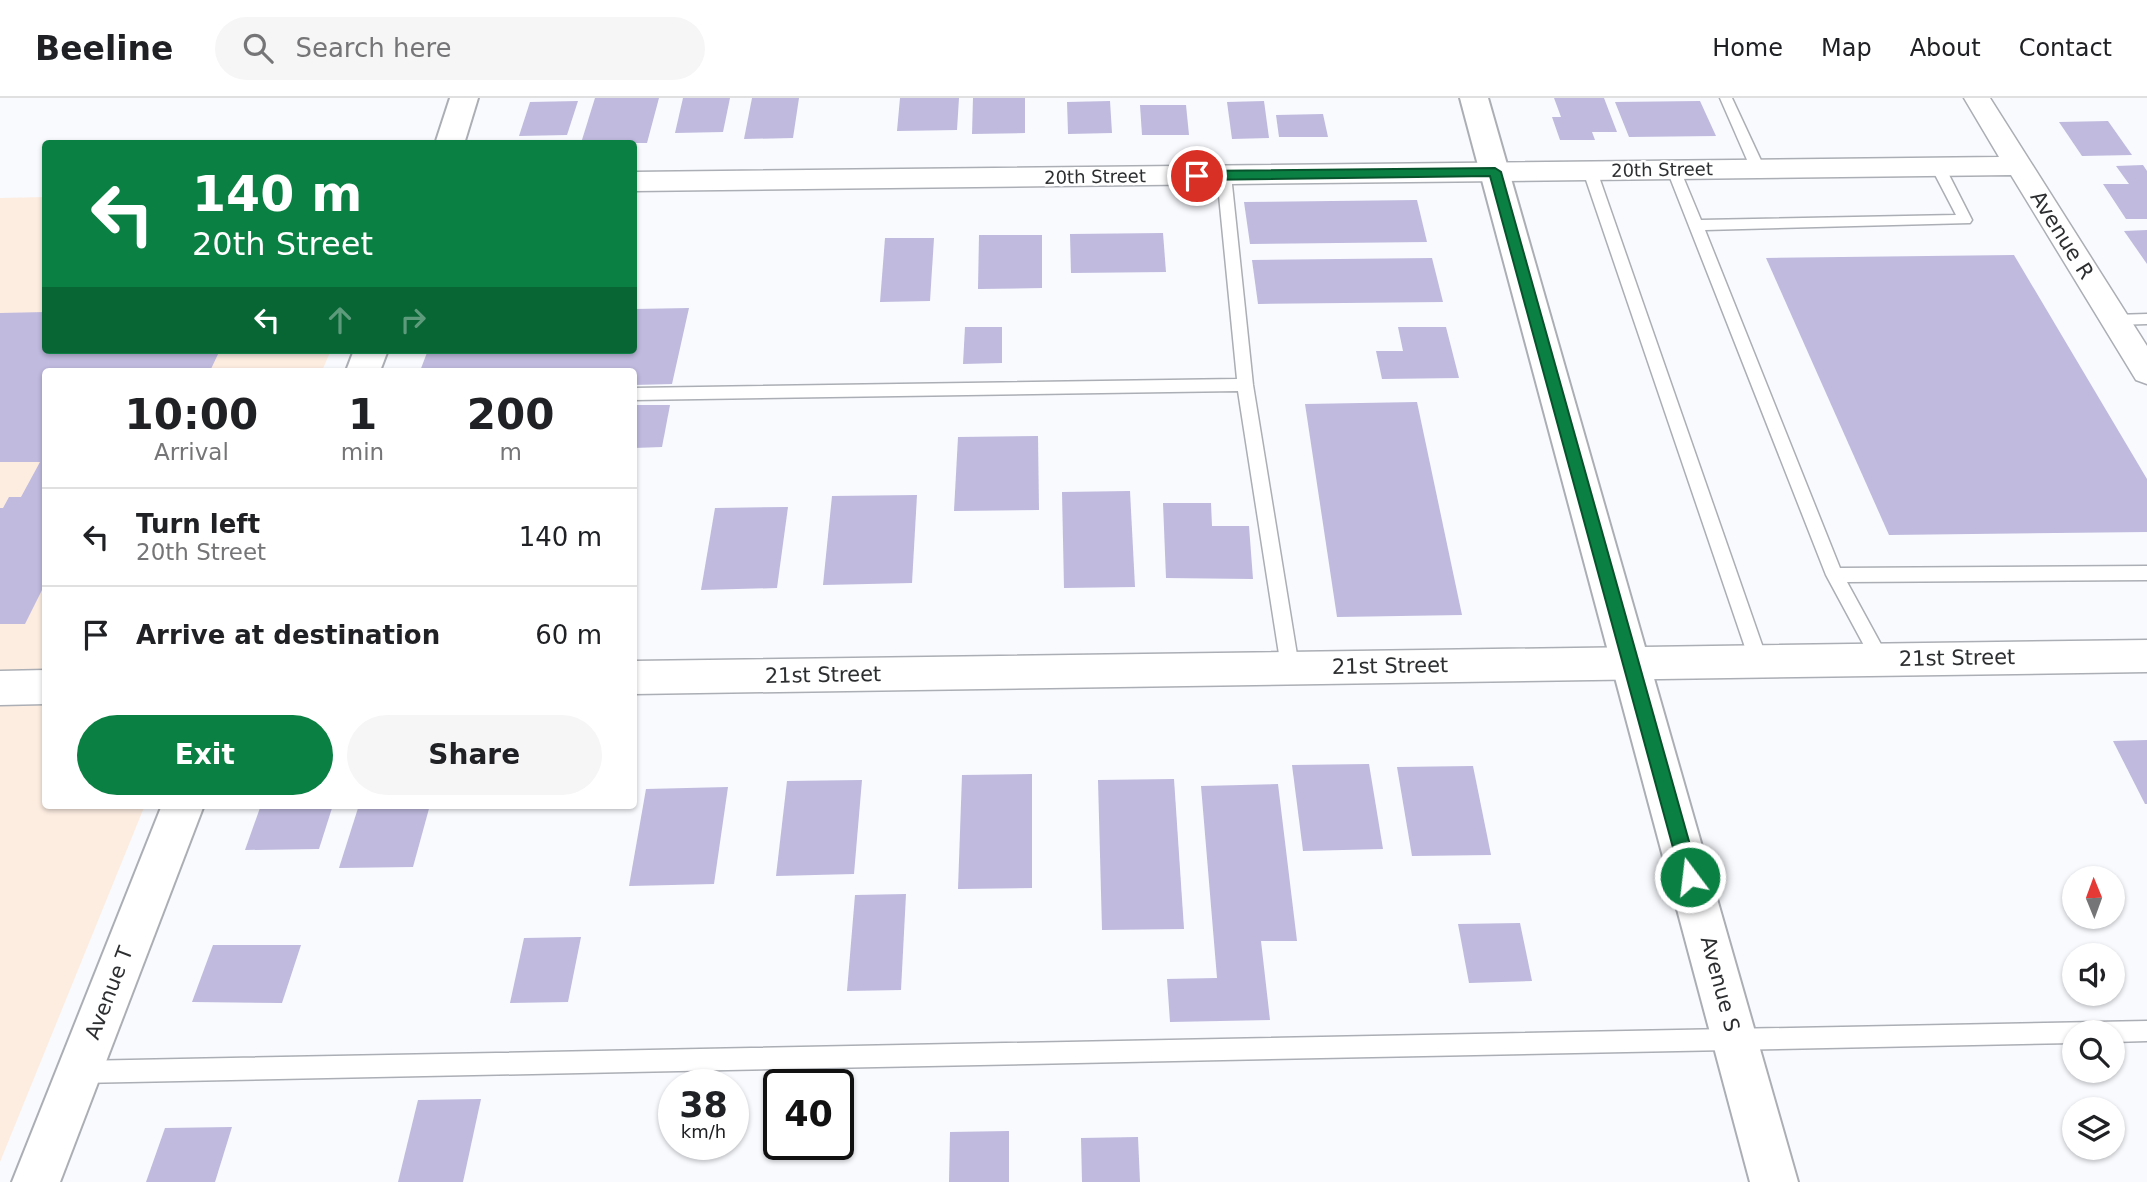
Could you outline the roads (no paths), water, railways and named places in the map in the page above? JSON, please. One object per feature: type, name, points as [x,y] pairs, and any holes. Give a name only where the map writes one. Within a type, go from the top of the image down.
[{"type":"street","points":[[450,140],[464,98]]},
{"type":"street","name":"Avenue S","points":[[1474,98],[1774,1182]]},
{"type":"street","name":"Avenue R","points":[[1977,98],[2147,372]]},
{"type":"street","name":"20th Street","points":[[637,183],[2018,166]]},
{"type":"street","name":"21st Street","points":[[637,678],[2147,656]]},
{"type":"street","points":[[0,688],[42,687]]},
{"type":"street","name":"Avenue T","points":[[36,1182],[181,809]]},
{"type":"lane","points":[[1726,98],[1758,169]]},
{"type":"lane","points":[[1697,225],[1965,220],[1938,167]]},
{"type":"lane","points":[[1674,170],[1834,575],[1880,659]]},
{"type":"lane","points":[[1590,171],[1759,662]]},
{"type":"lane","points":[[1224,175],[1245,385],[1290,667]]},
{"type":"lane","points":[[2114,320],[2147,320]]},
{"type":"lane","points":[[637,394],[1245,385]]},
{"type":"lane","points":[[1834,575],[2147,572]]},
{"type":"lane","points":[[79,1072],[1734,1037],[2147,1031]]}]
